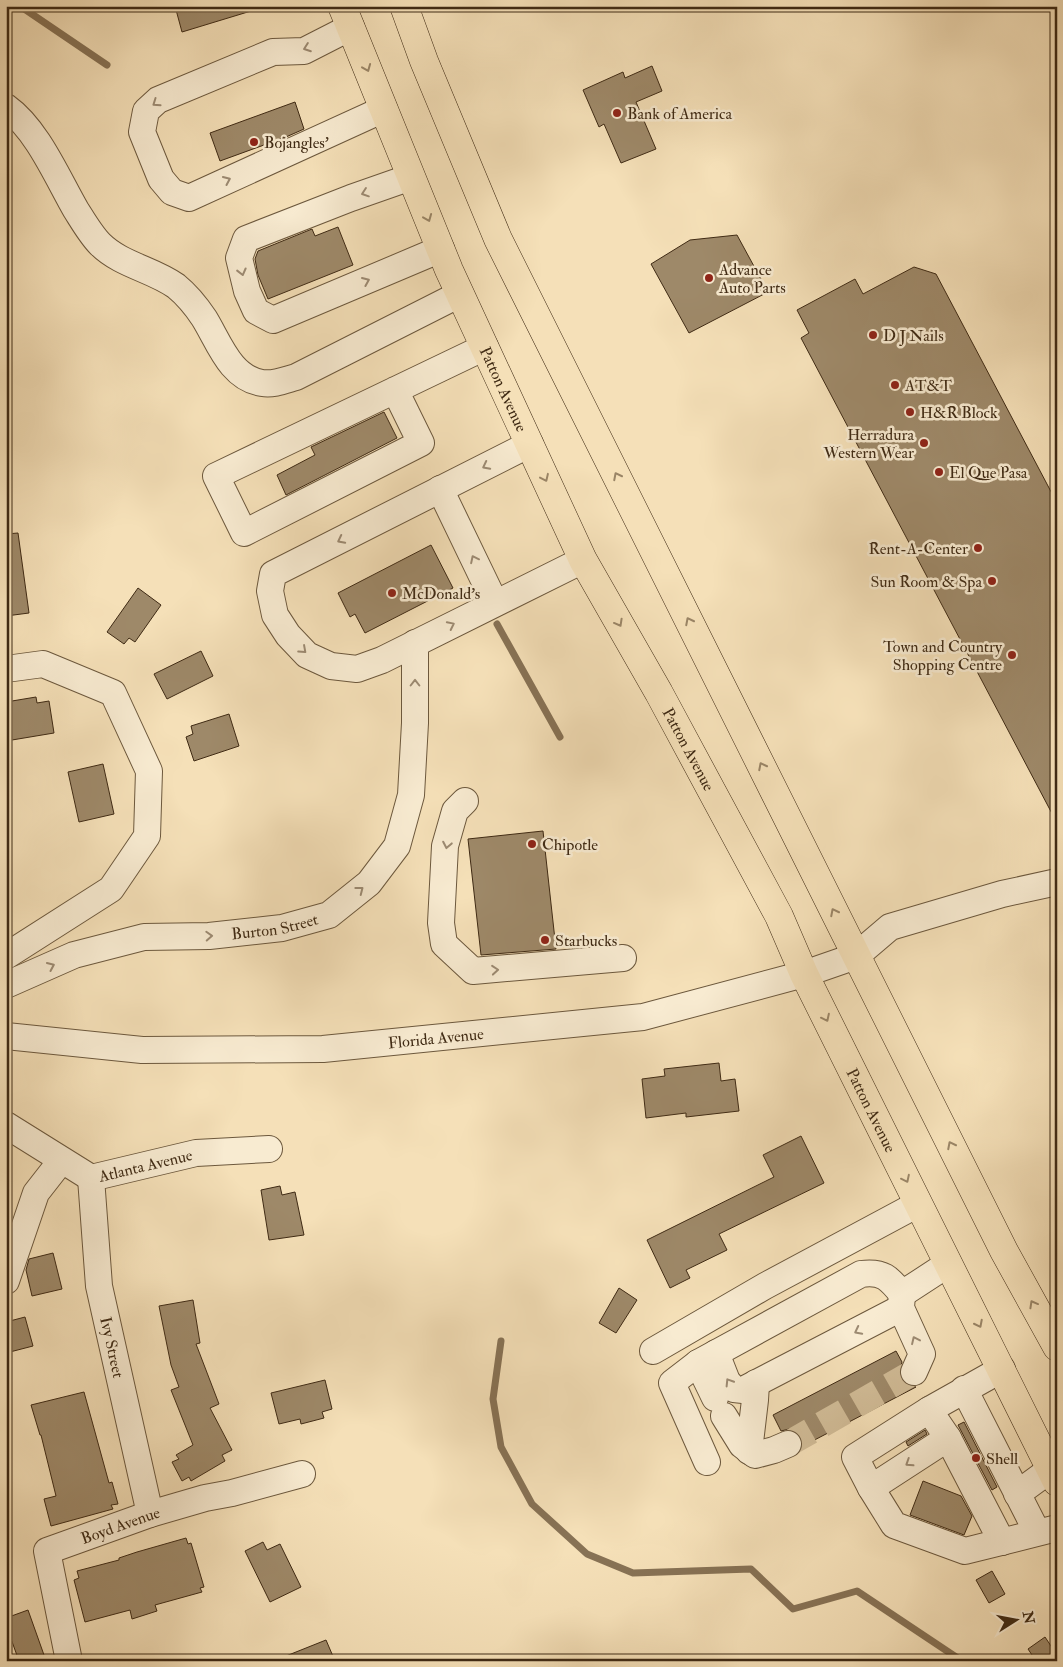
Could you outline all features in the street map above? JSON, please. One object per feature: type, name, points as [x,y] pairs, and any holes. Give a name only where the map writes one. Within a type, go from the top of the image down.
[{"type":"main road","points":[[404,6],[424,61],[498,239],[1000,1242],[1057,1347]]},
{"type":"main road","name":"Patton Avenue","points":[[346,17],[460,294],[583,560],[779,916],[804,974],[1054,1476]]},
{"type":"street","points":[[346,17],[304,51],[273,52],[158,100],[146,111],[142,132],[151,156],[161,179],[172,192],[189,198],[384,109]]},
{"type":"street","points":[[6,107],[18,115],[38,144],[84,222],[100,244],[121,260],[157,274],[177,287],[191,300],[203,317],[225,357],[236,369],[249,378],[262,383],[279,383],[296,377],[460,294]]},
{"type":"street","points":[[411,177],[246,239],[239,258],[247,291],[256,311],[273,320],[441,249]]},
{"type":"street","points":[[395,390],[421,443],[244,533],[216,476],[485,346]]},
{"type":"street","points":[[530,444],[273,574],[270,591],[275,615],[288,635],[307,654],[331,666],[357,669],[382,660],[583,560]]},
{"type":"street","points":[[440,490],[495,603]]},
{"type":"street","name":"Burton Street","points":[[6,985],[74,956],[144,937],[209,936],[282,928],[329,915],[369,883],[397,846],[411,795],[415,724],[415,643]]},
{"type":"street","points":[[6,670],[43,664],[113,693],[149,771],[147,836],[111,889],[6,956]]},
{"type":"street","points":[[465,801],[455,811],[445,846],[441,923],[444,944],[473,972],[623,958]]},
{"type":"street","points":[[856,956],[890,927],[1002,894],[1057,882]]},
{"type":"street","name":"Florida Avenue","points":[[6,1036],[142,1050],[323,1049],[643,1017],[804,974],[856,956]]},
{"type":"street","name":"Atlanta Avenue","points":[[6,1125],[91,1178],[196,1153],[269,1149]]},
{"type":"street","points":[[6,1281],[36,1193],[61,1161]]},
{"type":"street","name":"Ivy Street","points":[[91,1178],[99,1286],[150,1514]]},
{"type":"street","points":[[653,1351],[766,1286],[918,1204]]},
{"type":"street","points":[[707,1358],[734,1389],[743,1390],[902,1301],[948,1264]]},
{"type":"street","points":[[707,1462],[672,1383],[707,1358],[861,1274],[874,1272],[890,1279],[902,1301],[922,1354],[914,1372]]},
{"type":"street","points":[[707,1358],[719,1407],[742,1445],[755,1455],[788,1444]]},
{"type":"street","points":[[964,1390],[1017,1494],[1047,1530],[965,1551],[894,1525],[871,1488],[855,1457],[929,1410],[964,1390],[1002,1369]]},
{"type":"street","points":[[749,1451],[756,1383]]},
{"type":"street","points":[[929,1410],[948,1438],[1002,1542]]},
{"type":"street","points":[[871,1488],[948,1438]]},
{"type":"street","name":"Boyd Avenue","points":[[69,1661],[47,1551],[150,1514],[302,1474]]},
{"type":"street","points":[[1017,1494],[1054,1476]]},
{"type":"building","points":[[175,6],[251,6],[251,11],[182,32]]},
{"type":"building","name":"Bank of America","points":[[652,66],[662,91],[636,102],[656,149],[621,163],[604,124],[599,127],[583,90],[623,72],[625,78]]},
{"type":"building","points":[[295,102],[304,129],[220,161],[210,133]]},
{"type":"building","points":[[338,227],[353,265],[268,299],[258,275],[255,259],[258,251],[312,229],[315,236]]},
{"type":"building","name":"Advance Auto Parts","points":[[737,235],[768,292],[689,333],[651,264],[690,240]]},
{"type":"building","name":"Town and Country Shopping Centre","points":[[914,267],[936,274],[1057,503],[1057,823],[801,338],[809,333],[797,310],[855,279],[863,294]]},
{"type":"building","points":[[384,412],[397,438],[286,495],[277,475],[315,455],[311,447]]},
{"type":"building","points":[[18,533],[29,613],[6,616],[6,534]]},
{"type":"building","points":[[431,545],[453,588],[365,633],[355,614],[350,617],[338,593]]},
{"type":"building","points":[[138,588],[161,605],[135,642],[129,638],[124,644],[107,632]]},
{"type":"building","points":[[201,651],[213,676],[167,699],[154,674]]},
{"type":"building","points":[[36,697],[37,703],[49,701],[54,733],[6,741],[6,702]]},
{"type":"building","points":[[229,714],[239,746],[194,761],[186,737],[193,734],[191,726]]},
{"type":"building","points":[[103,764],[114,814],[79,822],[68,772]]},
{"type":"building","points":[[543,831],[556,949],[481,955],[468,839]]},
{"type":"building","points":[[719,1063],[721,1081],[735,1079],[739,1111],[686,1117],[686,1113],[646,1118],[642,1079],[665,1076],[664,1069]]},
{"type":"building","points":[[801,1136],[824,1183],[719,1234],[727,1250],[686,1270],[690,1278],[670,1288],[647,1240],[774,1177],[763,1155]]},
{"type":"building","points":[[280,1186],[282,1195],[295,1192],[304,1235],[269,1240],[261,1190]]},
{"type":"building","points":[[53,1253],[62,1289],[32,1296],[26,1270],[29,1259]]},
{"type":"building","points":[[619,1288],[637,1300],[616,1333],[599,1323]]},
{"type":"building","points":[[193,1300],[200,1343],[196,1344],[219,1404],[210,1408],[232,1450],[222,1455],[225,1461],[191,1481],[189,1477],[182,1481],[172,1462],[179,1459],[176,1455],[193,1445],[171,1390],[179,1387],[171,1365],[159,1306]]},
{"type":"building","points":[[25,1317],[33,1346],[6,1353],[6,1322]]},
{"type":"building","points":[[896,1351],[902,1362],[899,1373],[902,1380],[907,1385],[916,1387],[803,1446],[802,1439],[797,1432],[789,1429],[781,1431],[773,1415]]},
{"type":"building","points":[[325,1380],[332,1409],[322,1412],[324,1418],[301,1424],[300,1419],[279,1424],[271,1393]]},
{"type":"building","points":[[84,1392],[109,1483],[112,1482],[118,1504],[111,1505],[113,1509],[51,1526],[44,1499],[56,1496],[41,1435],[31,1405]]},
{"type":"building","points":[[964,1422],[997,1487],[992,1490],[958,1425]]},
{"type":"building","points":[[925,1430],[927,1434],[908,1446],[906,1442]]},
{"type":"building","points":[[923,1481],[961,1496],[972,1516],[964,1535],[910,1515]]},
{"type":"building","points":[[186,1538],[188,1544],[191,1543],[204,1587],[200,1588],[202,1592],[155,1605],[157,1611],[132,1619],[130,1610],[85,1622],[74,1580],[79,1578],[77,1571],[119,1560],[119,1558],[137,1552]]},
{"type":"building","points":[[263,1542],[267,1550],[280,1544],[301,1587],[270,1602],[245,1551]]},
{"type":"building","points":[[992,1571],[1005,1594],[989,1603],[976,1580]]},
{"type":"building","points":[[28,1610],[44,1655],[26,1661],[19,1661],[6,1625],[6,1618]]},
{"type":"building","points":[[1045,1637],[1057,1655],[1057,1661],[1036,1661],[1028,1649]]},
{"type":"building","points":[[326,1640],[335,1661],[276,1661],[276,1660]]},
{"type":"waterway","points":[[20,6],[107,65]]},
{"type":"waterway","points":[[497,624],[560,737]]},
{"type":"waterway","points":[[501,1341],[493,1399],[501,1447],[532,1504],[587,1554],[633,1573],[751,1569],[793,1609],[857,1591],[962,1661]]},
{"type":"tunnel","points":[[788,1444],[914,1372]]},
{"type":"place","name":"Bank of America","points":[[617,113]]},
{"type":"place","name":"Bojangles'","points":[[254,142]]},
{"type":"place","name":"Advance Auto Parts","points":[[709,278]]},
{"type":"place","name":"D J Nails","points":[[873,335]]},
{"type":"place","name":"AT&T","points":[[895,385]]},
{"type":"place","name":"H&R Block","points":[[910,412]]},
{"type":"place","name":"Herradura Western Wear","points":[[924,443]]},
{"type":"place","name":"El Que Pasa","points":[[939,472]]},
{"type":"place","name":"Rent-A-Center","points":[[978,548]]},
{"type":"place","name":"Sun Room & Spa","points":[[992,581]]},
{"type":"place","name":"McDonald's","points":[[392,593]]},
{"type":"place","name":"Town and Country Shopping Centre","points":[[1012,655]]},
{"type":"place","name":"Chipotle","points":[[532,844]]},
{"type":"place","name":"Starbucks","points":[[545,940]]},
{"type":"place","name":"Shell","points":[[976,1458]]}]
